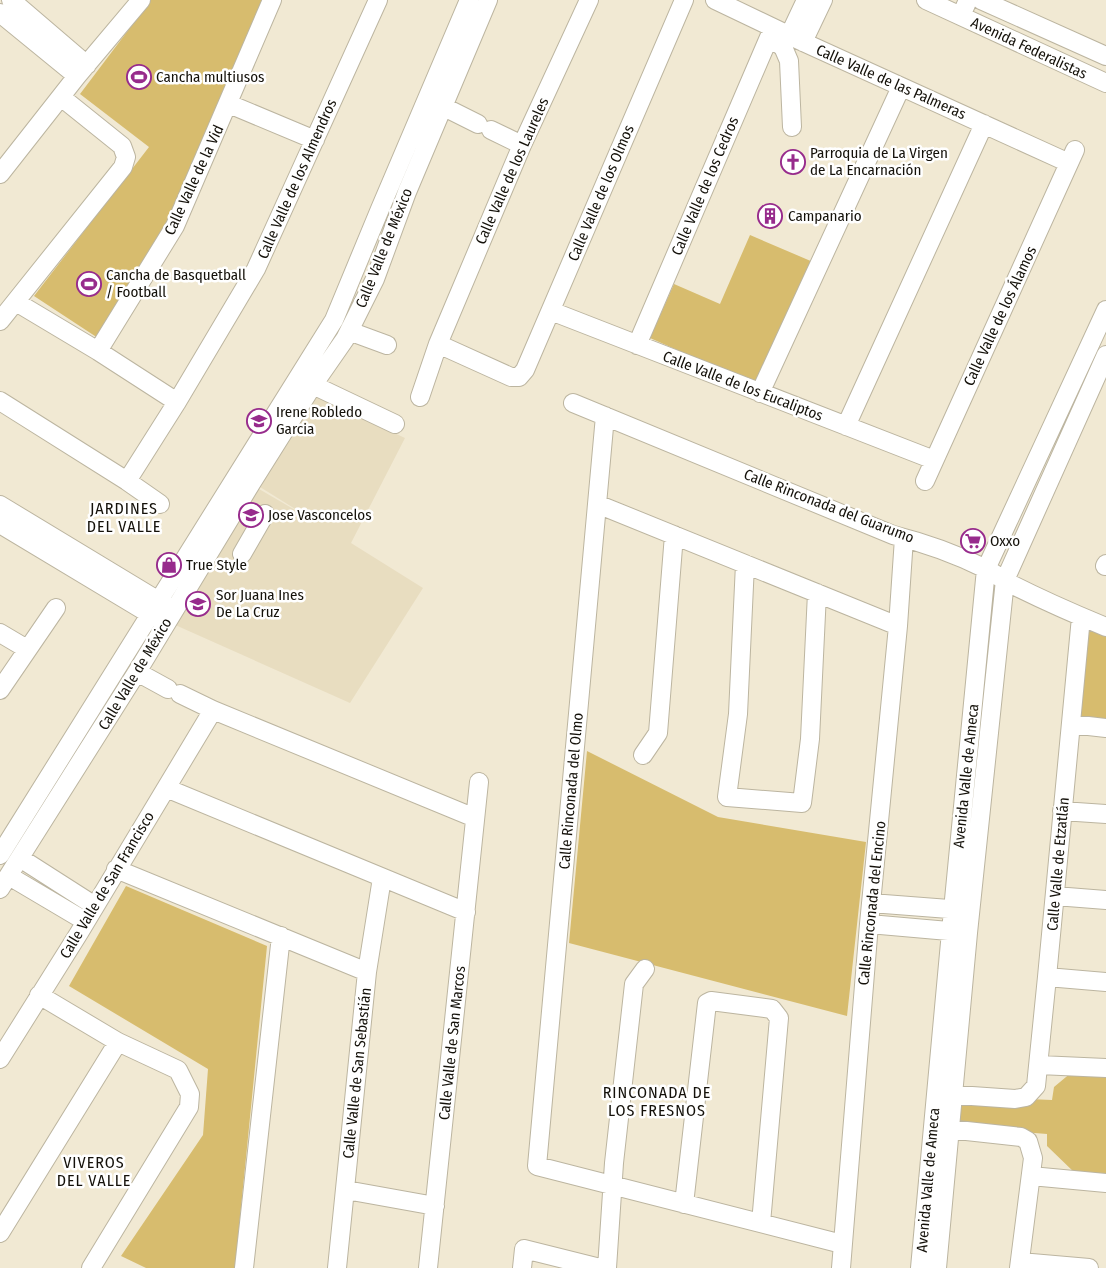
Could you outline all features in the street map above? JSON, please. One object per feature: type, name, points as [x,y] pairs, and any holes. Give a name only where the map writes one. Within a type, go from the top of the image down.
[{"type":"street","points":[[0,174],[141,0]]},
{"type":"street","name":"Calle Valle de la Vid","points":[[98,351],[175,226],[229,104],[272,0]]},
{"type":"street","name":"Calle Valle de los Almendros","points":[[127,481],[177,402],[256,269],[378,0]]},
{"type":"street","name":"Calle Valle de México","points":[[0,855],[334,320],[470,0]]},
{"type":"street","name":"Calle Valle de México","points":[[4,882],[137,672],[228,520],[349,331],[375,279],[407,192],[488,0]]},
{"type":"street","name":"Calle Valle de los Laureles","points":[[420,397],[438,344],[522,145],[589,0]]},
{"type":"street","name":"Calle Valle de los Olmos","points":[[438,344],[511,377],[519,377],[525,370],[684,0]]},
{"type":"street","name":"Calle Valle de las Palmeras","points":[[715,0],[783,36],[984,124],[1072,156]]},
{"type":"street","name":"Calle Valle de los Cedros","points":[[637,345],[783,36],[806,0]]},
{"type":"street","name":"Calle Valle de los Cedros","points":[[783,36],[823,0]]},
{"type":"street","points":[[961,16],[968,0]]},
{"type":"street","name":"Avenida Federalistas","points":[[981,0],[1106,56]]},
{"type":"street","name":"Avenida Federalistas","points":[[933,1],[961,16],[1106,83]]},
{"type":"street","points":[[11,12],[82,71]]},
{"type":"street","points":[[783,36],[783,47],[789,61],[792,127]]},
{"type":"street","points":[[760,393],[901,87]]},
{"type":"street","points":[[0,321],[123,167],[126,157],[122,146],[61,97]]},
{"type":"street","points":[[229,104],[315,140]]},
{"type":"street","points":[[442,106],[522,145]]},
{"type":"street","points":[[846,426],[984,124]]},
{"type":"street","name":"Calle Valle de los Álamos","points":[[925,481],[1072,156]]},
{"type":"street","points":[[390,185],[407,192]]},
{"type":"street","points":[[16,302],[98,351],[177,402]]},
{"type":"street","name":"Avenida Valle de Ameca","points":[[937,1268],[941,1129],[961,910],[986,569],[1106,310]]},
{"type":"street","name":"Calle Valle de los Eucaliptos","points":[[551,311],[934,460]]},
{"type":"street","points":[[349,331],[387,345]]},
{"type":"street","name":"Avenida Valle de Ameca","points":[[961,910],[1004,580],[1106,355]]},
{"type":"street","points":[[313,385],[395,424]]},
{"type":"street","points":[[0,402],[127,481],[160,504]]},
{"type":"street","name":"Calle Rinconada del Guarumo","points":[[573,403],[884,531],[920,542],[986,569],[1004,580],[1106,627]]},
{"type":"street","name":"Calle Rinconada del Olmo","points":[[605,416],[537,1166],[614,1186]]},
{"type":"street","points":[[597,504],[898,626]]},
{"type":"street","points":[[0,505],[170,617]]},
{"type":"street","points":[[242,554],[265,514]]},
{"type":"street","points":[[228,520],[254,534]]},
{"type":"street","points":[[0,524],[154,607]]},
{"type":"street","points":[[643,755],[658,733],[674,535]]},
{"type":"street","name":"Calle Rinconada del Encino","points":[[841,1268],[869,924],[898,626],[904,538]]},
{"type":"street","points":[[745,564],[738,714],[727,797],[802,803],[810,739],[817,593]]},
{"type":"street","points":[[0,690],[56,608]]},
{"type":"street","name":"Calle Valle de Etzatlán","points":[[944,1094],[1015,1099],[1026,1097],[1036,1086],[1048,977],[1081,617]]},
{"type":"street","points":[[0,633],[27,649]]},
{"type":"street","points":[[137,672],[213,710],[475,818]]},
{"type":"street","name":"Calle Valle de San Francisco","points":[[0,1059],[213,710]]},
{"type":"street","points":[[1071,724],[1106,728]]},
{"type":"street","name":"Calle Valle de San Marcos","points":[[428,1268],[479,782]]},
{"type":"street","points":[[166,788],[466,912]]},
{"type":"street","points":[[1062,810],[1106,814]]},
{"type":"street","points":[[20,858],[95,906]]},
{"type":"street","points":[[116,869],[367,972]]},
{"type":"street","name":"Calle Valle de San Sebastián","points":[[337,1268],[367,972],[382,878]]},
{"type":"street","points":[[4,882],[85,921]]},
{"type":"street","points":[[1055,896],[1106,900]]},
{"type":"street","points":[[871,902],[961,910]]},
{"type":"street","points":[[869,924],[959,932]]},
{"type":"street","points":[[244,1268],[281,936]]},
{"type":"street","points":[[607,1268],[614,1186],[614,1163],[634,984],[645,969]]},
{"type":"street","points":[[1048,977],[1106,982]]},
{"type":"street","points":[[39,995],[118,1042],[178,1070],[190,1094],[189,1107],[92,1268]]},
{"type":"street","points":[[684,1204],[707,1003],[710,1001],[772,1010],[779,1018],[762,1223]]},
{"type":"street","points":[[0,1233],[118,1042]]},
{"type":"street","points":[[1039,1065],[1106,1068]]},
{"type":"street","points":[[941,1129],[1021,1137],[1028,1141],[1033,1158],[1019,1265],[1089,1268]]},
{"type":"street","name":"Avenida Valle de Ameca","points":[[920,1268],[941,1129]]},
{"type":"street","points":[[1031,1176],[1106,1184]]},
{"type":"street","points":[[614,1186],[842,1244]]},
{"type":"street","points":[[346,1190],[435,1206]]},
{"type":"street","points":[[522,1268],[524,1249],[600,1268]]},
{"type":"shaded area","points":[[151,0],[268,0],[170,222],[101,340],[34,296],[149,147],[80,94]]},
{"type":"shaded area","points":[[750,235],[813,262],[759,386],[650,338],[674,284],[720,304]]},
{"type":"shaded area","points":[[317,397],[405,438],[351,543],[423,588],[350,703],[173,624],[259,489],[321,525],[260,487]]},
{"type":"shaded area","points":[[1092,629],[1106,635],[1106,726],[1074,720],[1082,635]]},
{"type":"shaded area","points":[[587,751],[718,817],[866,842],[847,1016],[569,943]]},
{"type":"shaded area","points":[[126,886],[267,946],[235,1268],[146,1268],[121,1256],[203,1135],[208,1069],[69,986]]},
{"type":"shaded area","points":[[1078,1067],[1106,1069],[1106,1176],[1076,1174],[1047,1146],[1047,1134],[958,1127],[959,1096],[1052,1100],[1054,1087]]},
{"type":"place","name":"Cancha multiusos","points":[[139,77]]},
{"type":"place","name":"Parroquia de La Virgen de La Encarnación","points":[[793,162]]},
{"type":"place","name":"Campanario","points":[[770,216]]},
{"type":"place","name":"Cancha de Basquetball / Football","points":[[89,284]]},
{"type":"place","name":"Irene Robledo Garcia","points":[[259,421]]},
{"type":"place","name":"Jose Vasconcelos","points":[[251,515]]},
{"type":"place","name":"Oxxo","points":[[973,541]]},
{"type":"place","name":"True Style","points":[[169,565]]},
{"type":"place","name":"Sor Juana Ines De La Cruz","points":[[198,604]]},
{"type":"district","name":"JARDINES DEL VALLE","points":[[124,517]]},
{"type":"district","name":"RINCONADA DE LOS FRESNOS","points":[[657,1101]]},
{"type":"district","name":"VIVEROS DEL VALLE","points":[[94,1171]]}]
